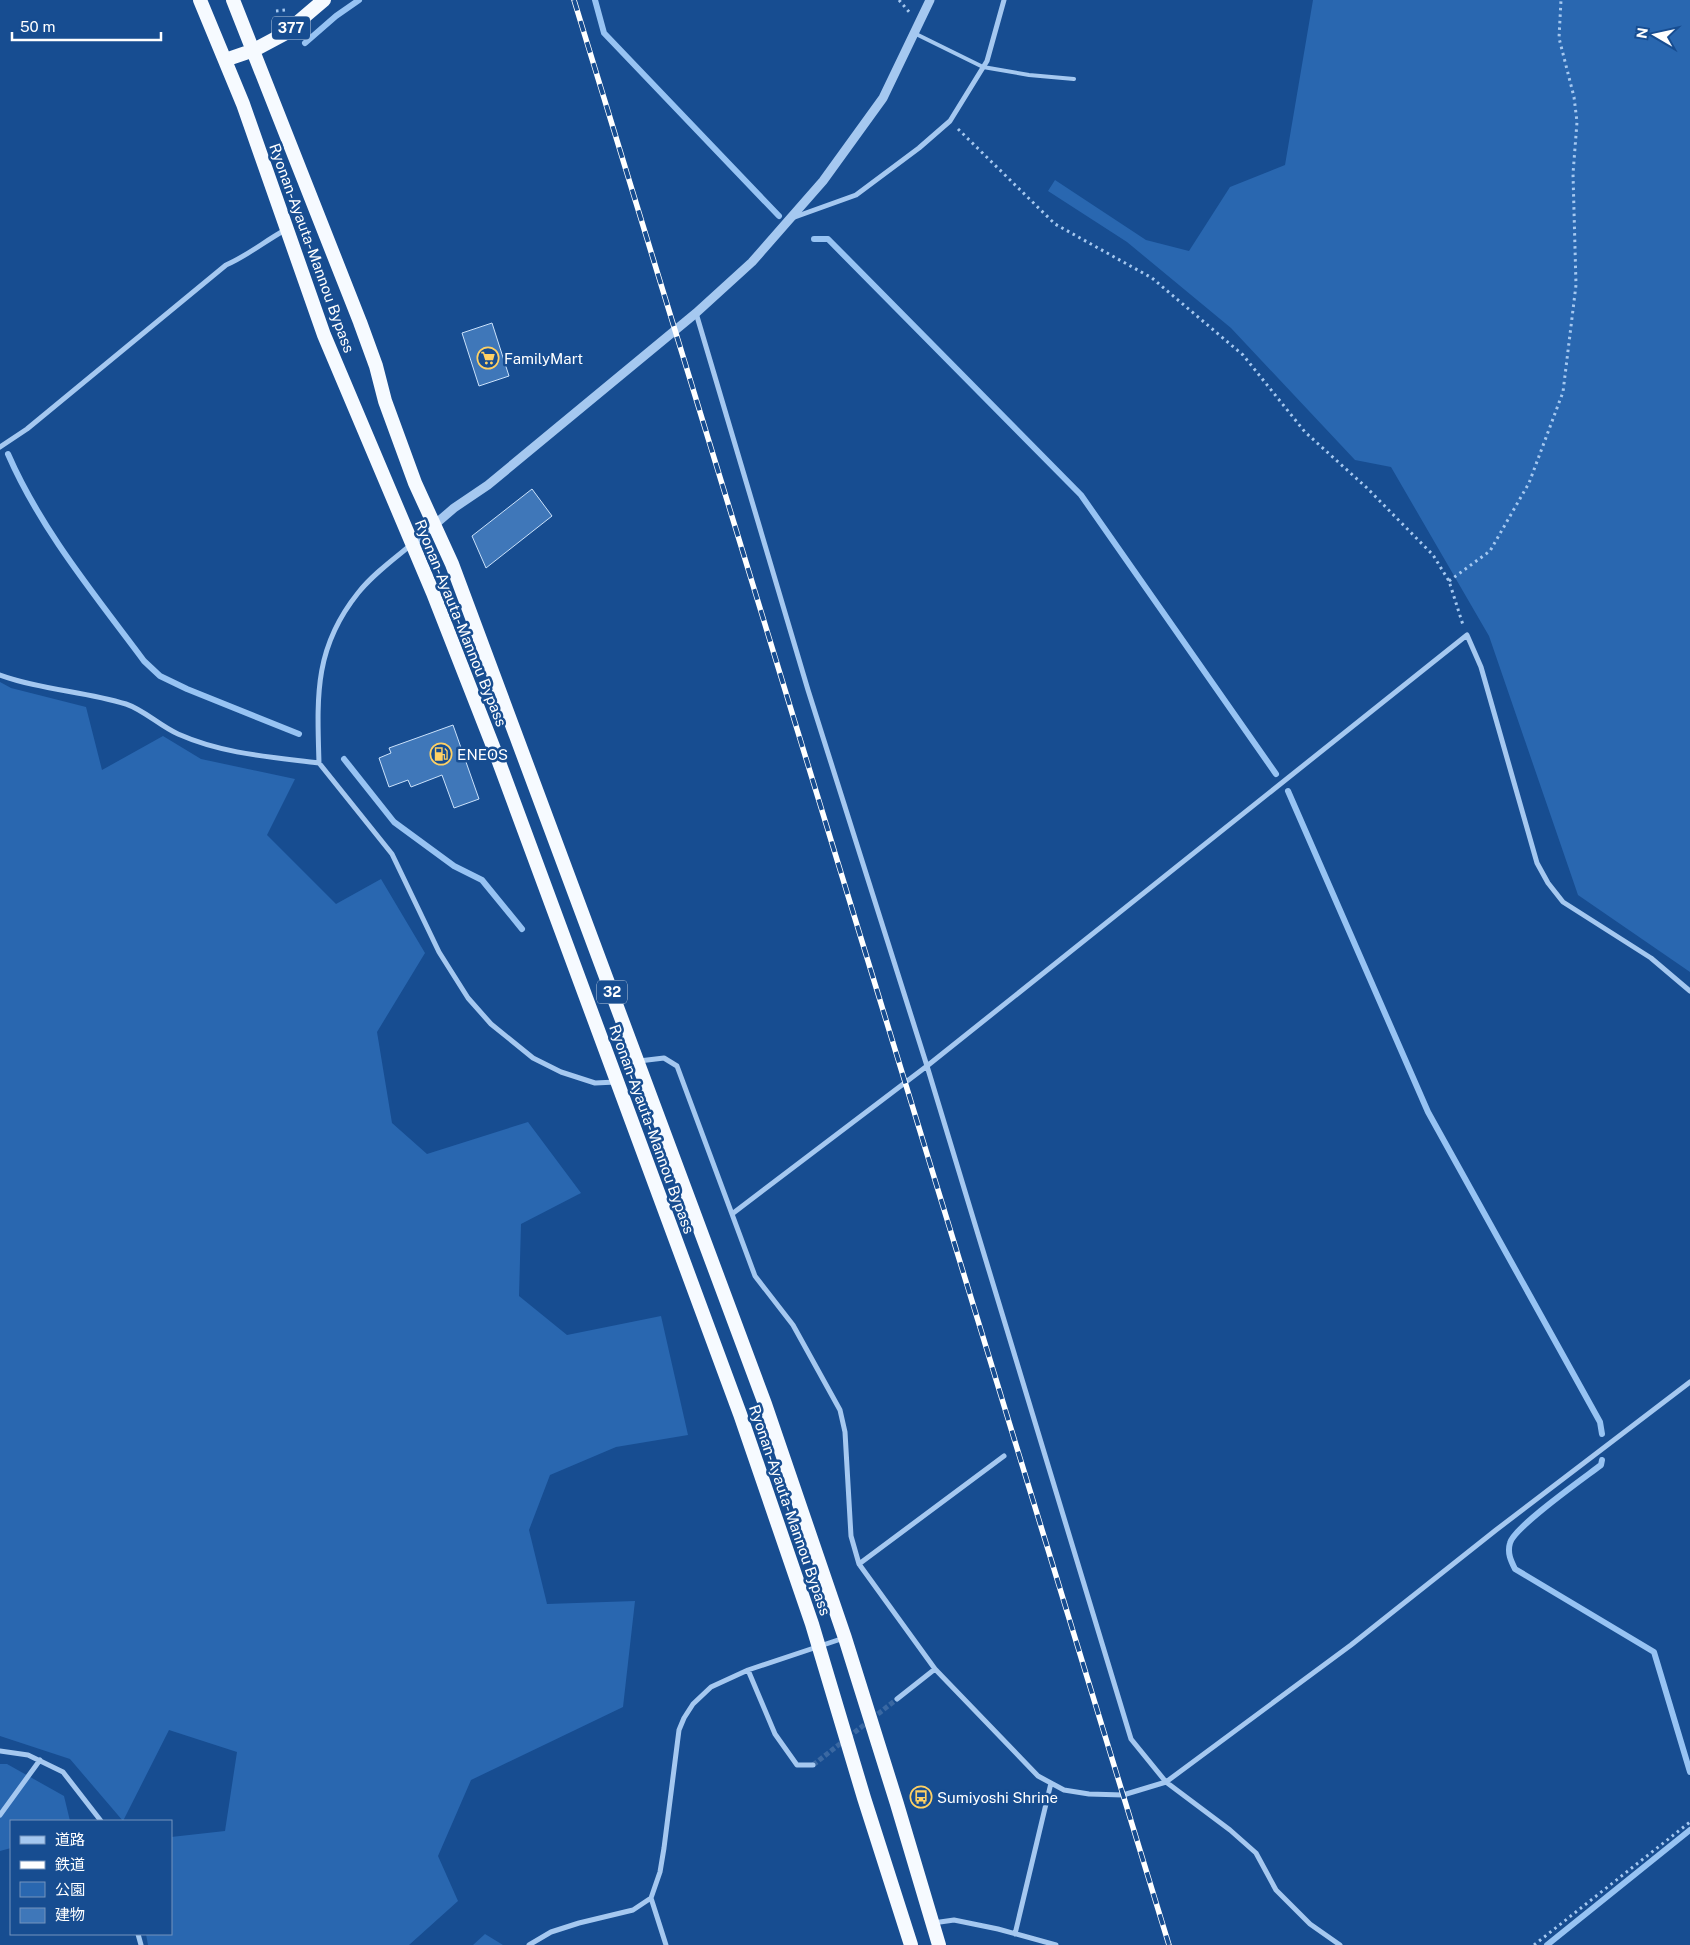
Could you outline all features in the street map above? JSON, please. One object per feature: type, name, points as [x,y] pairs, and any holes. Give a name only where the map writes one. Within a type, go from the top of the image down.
[{"type":"highway","name":"Ryonan-Ayauta-Mannou Bypass","points":[[200,0],[243,104],[324,335],[412,544],[496,754],[740,1414],[819,1648],[911,1945]]},
{"type":"highway","name":"Ryonan-Ayauta-Mannou Bypass","points":[[233,0],[360,322],[376,366],[385,401],[415,482],[452,564],[765,1404],[845,1638],[898,1804],[939,1945]]},
{"type":"highway","name":"377","points":[[224,60],[254,50],[284,34],[324,0]]},
{"type":"street","points":[[617,1082],[595,1083],[561,1072],[533,1058],[491,1024],[468,998],[439,952],[392,854],[319,763],[317,703],[321,668],[329,643],[340,620],[358,592],[454,508],[488,485],[696,313],[752,262],[792,218],[845,152],[883,98],[930,0]]},
{"type":"street","points":[[792,218],[856,196],[919,148],[950,121],[986,61],[1004,0]]},
{"type":"street","points":[[0,447],[27,429],[226,265],[239,260],[287,229]]},
{"type":"street","points":[[696,313],[808,690],[927,1066],[1131,1738],[1166,1782],[1230,1830],[1256,1853],[1276,1890],[1310,1924],[1340,1945]]},
{"type":"street","points":[[732,1214],[927,1066],[1466,635],[1481,668],[1537,863],[1548,882],[1563,902],[1651,958],[1690,991]]},
{"type":"street","points":[[0,675],[18,682],[54,690],[97,695],[129,705],[177,734],[206,745],[247,755],[319,763]]},
{"type":"street","points":[[638,1062],[664,1058],[677,1066],[755,1276],[793,1325],[840,1410],[845,1432],[851,1536],[859,1564],[935,1669],[1038,1776],[1064,1790],[1088,1794],[1123,1795],[1166,1782],[1351,1645],[1496,1530],[1690,1382]]},
{"type":"street","points":[[859,1564],[1004,1456]]},
{"type":"street","points":[[666,1945],[651,1898],[660,1872],[676,1744],[684,1718],[697,1699],[711,1687],[748,1670],[845,1638]]},
{"type":"street","points":[[897,1699],[935,1669]]},
{"type":"street","points":[[748,1670],[775,1734],[797,1765],[813,1765]]},
{"type":"street","points":[[0,1751],[28,1755],[63,1772],[100,1820]]},
{"type":"street","points":[[0,1815],[40,1760]]},
{"type":"street","points":[[1015,1934],[1051,1783]]},
{"type":"street","points":[[529,1945],[551,1932],[633,1910],[651,1898]]},
{"type":"street","points":[[932,1923],[950,1920],[1056,1945]]},
{"type":"lane","points":[[914,33],[983,66],[1029,76],[1074,79]]},
{"type":"path","points":[[1449,582],[1490,551],[1529,483],[1563,392],[1576,285],[1573,174],[1578,122],[1574,97],[1559,38],[1561,0]]},
{"type":"path","points":[[950,121],[1055,224],[1152,278],[1244,354],[1305,432],[1367,488],[1434,555],[1449,582],[1466,635]]},
{"type":"path","points":[[1534,1945],[1690,1822]]},
{"type":"green space","points":[[1313,0],[1690,0],[1690,972],[1578,895],[1489,636],[1391,467],[1355,460],[1231,328],[1127,242],[1048,191],[1055,180],[1146,240],[1189,251],[1230,187],[1285,165]]},
{"type":"green space","points":[[0,682],[11,688],[86,707],[102,770],[163,736],[201,759],[295,779],[267,835],[336,904],[381,879],[425,953],[377,1032],[392,1123],[427,1154],[528,1122],[581,1193],[521,1224],[519,1296],[567,1335],[661,1316],[688,1435],[616,1447],[550,1475],[529,1530],[547,1604],[635,1601],[623,1707],[471,1780],[438,1856],[458,1901],[409,1945],[148,1945],[146,1935],[172,1935],[172,1837],[225,1831],[237,1752],[169,1730],[122,1820],[70,1759],[0,1736]]},
{"type":"green space","points":[[0,1764],[7,1764],[64,1796],[70,1820],[10,1820],[10,1848],[0,1851]]},
{"type":"green space","points":[[485,1934],[503,1945],[473,1945]]},
{"type":"building","points":[[492,323],[509,376],[479,386],[462,333]]},
{"type":"building","points":[[532,489],[552,516],[486,568],[472,536]]},
{"type":"building","points":[[453,725],[479,799],[454,808],[442,775],[411,787],[408,780],[389,787],[379,758],[391,753],[389,748]]},
{"type":"waterway","points":[[305,43],[336,16],[359,0]]},
{"type":"waterway","points":[[595,0],[604,33],[779,216]]},
{"type":"waterway","points":[[814,239],[828,239],[1081,495],[1276,774]]},
{"type":"waterway","points":[[8,454],[36,509],[70,561],[144,661],[160,676],[187,689],[299,734]]},
{"type":"waterway","points":[[344,759],[394,822],[454,866],[482,880],[522,929]]},
{"type":"waterway","points":[[1288,791],[1428,1112],[1600,1422],[1602,1434]]},
{"type":"waterway","points":[[1602,1460],[1601,1465],[1536,1515],[1514,1536],[1510,1543],[1510,1557],[1515,1569],[1654,1652],[1690,1772]]},
{"type":"waterway","points":[[1547,1945],[1690,1830]]},
{"type":"tunnel","points":[[813,1765],[897,1699]]},
{"type":"railway","points":[[574,0],[1169,1945]]},
{"type":"place","name":"FamilyMart","points":[[488,358]]},
{"type":"place","name":"ENEOS","points":[[441,754]]},
{"type":"place","name":"Sumiyoshi Shrine","points":[[921,1797]]}]
